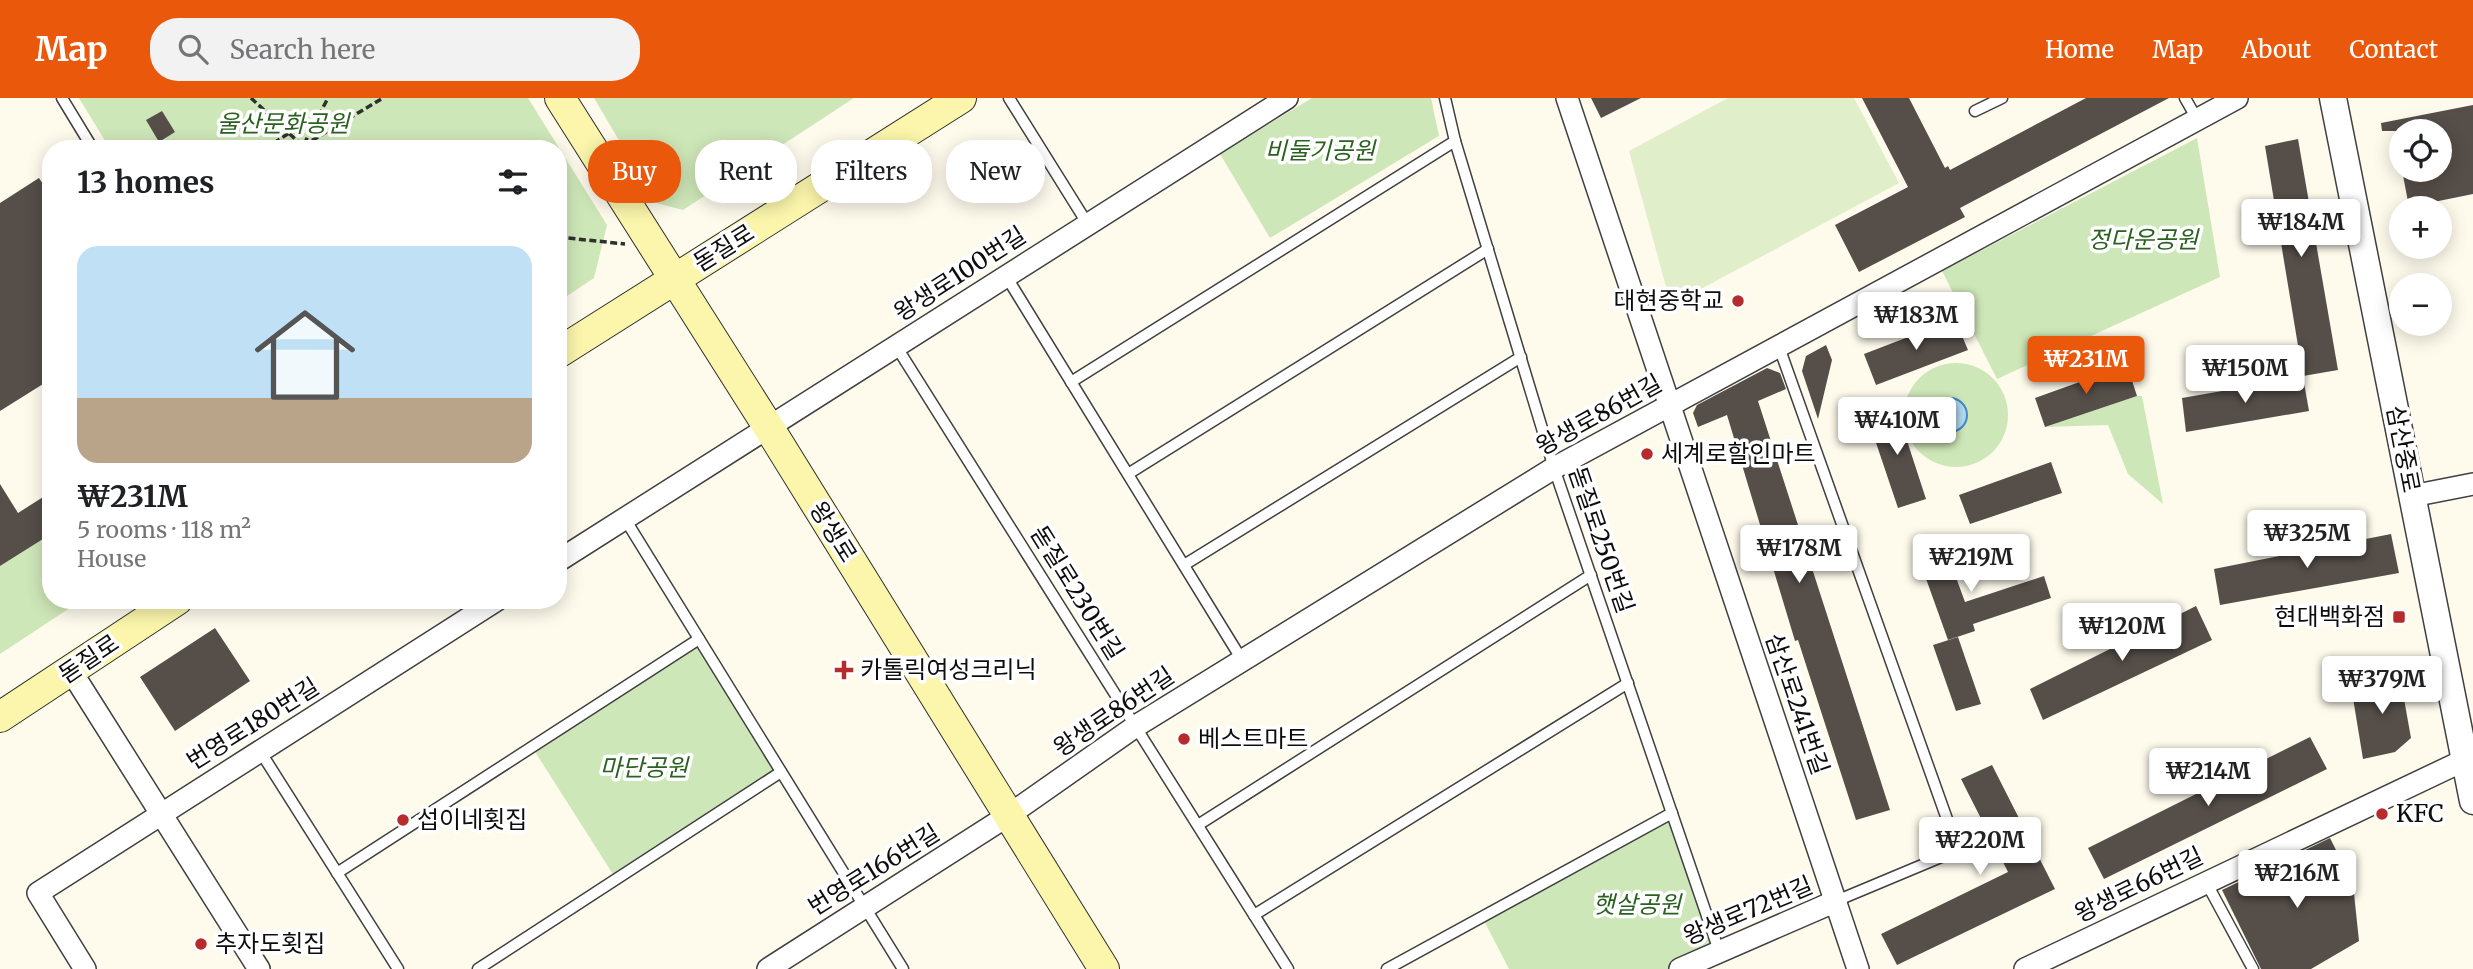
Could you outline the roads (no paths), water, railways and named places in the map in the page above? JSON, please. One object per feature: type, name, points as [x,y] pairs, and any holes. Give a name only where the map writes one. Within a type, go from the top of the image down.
[{"type":"main road","name":"왕생로","points":[[559,98],[769,428],[1104,969]]},
{"type":"main road","name":"돋질로","points":[[567,347],[961,98]]},
{"type":"main road","name":"돋질로","points":[[0,717],[164,609]]},
{"type":"street","name":"왕생로100번길","points":[[769,428],[1287,98]]},
{"type":"street","name":"삼산로241번길","points":[[1567,98],[1858,969]]},
{"type":"street","name":"왕생로86번길","points":[[1009,815],[1136,726],[1554,468],[2237,98]]},
{"type":"street","name":"삼산중로","points":[[2333,98],[2412,496],[2469,758],[2473,801]]},
{"type":"street","points":[[567,555],[769,428]]},
{"type":"street","points":[[2412,496],[2473,484]]},
{"type":"street","name":"번영로180번길","points":[[85,969],[38,893],[483,609]]},
{"type":"street","points":[[71,671],[259,969]]},
{"type":"street","name":"왕생로66번길","points":[[2025,969],[2469,758]]},
{"type":"street","name":"번영로166번길","points":[[768,969],[1009,815]]},
{"type":"street","name":"왕생로72번길","points":[[1680,969],[1836,901]]},
{"type":"lane","points":[[62,98],[88,140]]},
{"type":"lane","points":[[1009,98],[1087,223]]},
{"type":"lane","name":"돋질로250번길","points":[[1445,98],[1455,141],[1554,468],[1719,951]]},
{"type":"lane","points":[[1975,111],[2001,98]]},
{"type":"lane","points":[[2185,98],[2197,119]]},
{"type":"lane","points":[[1071,382],[1455,141]]},
{"type":"lane","points":[[1128,474],[1488,249]]},
{"type":"lane","points":[[1006,275],[1242,660]]},
{"type":"lane","name":"돋질로230번길","points":[[896,346],[1288,969]]},
{"type":"lane","points":[[1779,347],[1958,850],[1836,901]]},
{"type":"lane","points":[[1184,565],[1521,357]]},
{"type":"lane","points":[[625,519],[902,969]]},
{"type":"lane","points":[[1198,825],[1591,575]]},
{"type":"lane","points":[[337,873],[699,639]]},
{"type":"lane","points":[[1254,915],[1628,683]]},
{"type":"lane","points":[[260,751],[398,969]]},
{"type":"lane","points":[[478,969],[780,772]]},
{"type":"lane","points":[[1387,969],[1672,813]]},
{"type":"lane","points":[[2206,882],[2253,969]]},
{"type":"water","points":[[1950,398],[1962,403],[1967,415],[1962,427],[1950,432],[1938,427],[1933,415],[1938,403]]},
{"type":"place","name":"대현중학교","points":[[1738,301]]},
{"type":"place","name":"세계로할인마트","points":[[1647,454]]},
{"type":"place","name":"현대백화점","points":[[2399,617]]},
{"type":"place","name":"카톨릭여성크리닉","points":[[844,670]]},
{"type":"place","name":"베스트마트","points":[[1184,739]]},
{"type":"place","name":"KFC","points":[[2382,814]]},
{"type":"place","name":"섭이네횟집","points":[[403,820]]},
{"type":"place","name":"추자도횟집","points":[[201,944]]},
{"type":"park label","name":"울산문화공원","points":[[283,124]]},
{"type":"park label","name":"비둘기공원","points":[[1320,151]]},
{"type":"park label","name":"정다운공원","points":[[2143,240]]},
{"type":"park label","name":"마단공원","points":[[644,768]]},
{"type":"park label","name":"햇살공원","points":[[1637,905]]}]
